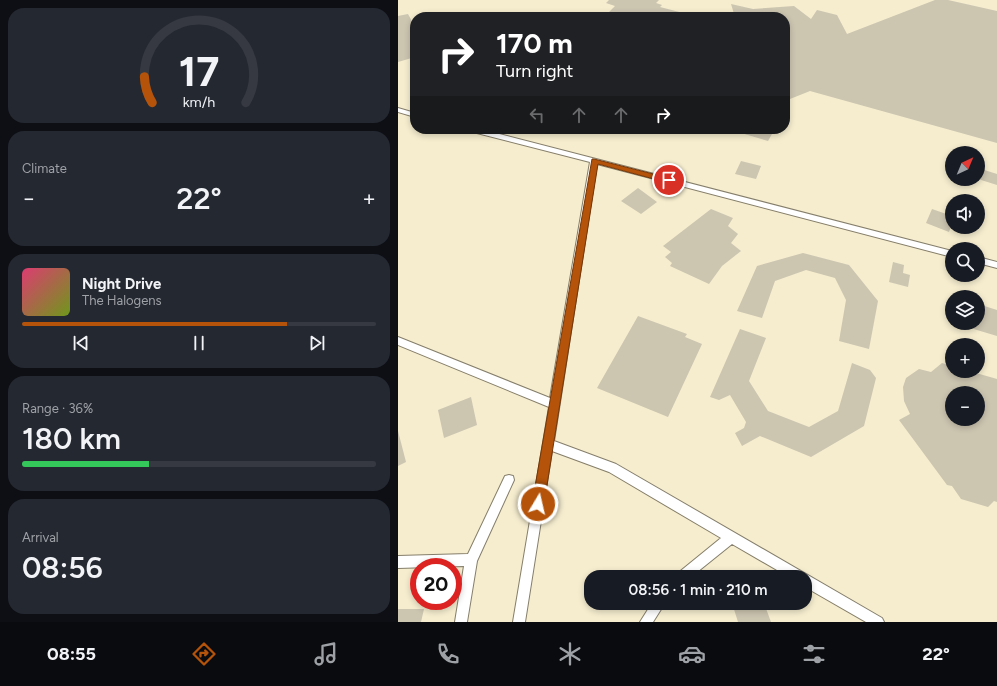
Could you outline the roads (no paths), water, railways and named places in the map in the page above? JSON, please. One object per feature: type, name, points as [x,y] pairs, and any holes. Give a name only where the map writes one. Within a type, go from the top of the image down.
[{"type":"lane","points":[[398,110],[410,114]]},
{"type":"lane","points":[[490,134],[945,252]]},
{"type":"lane","points":[[520,622],[547,444],[594,161]]},
{"type":"lane","points":[[985,262],[997,265]]},
{"type":"lane","points":[[398,341],[554,404]]},
{"type":"lane","points":[[547,444],[612,468],[788,570]]},
{"type":"lane","points":[[462,622],[471,560],[509,480]]},
{"type":"lane","points":[[691,570],[731,537]]},
{"type":"lane","points":[[398,562],[471,560]]},
{"type":"lane","points":[[812,584],[878,622]]},
{"type":"lane","points":[[646,622],[654,610]]}]
